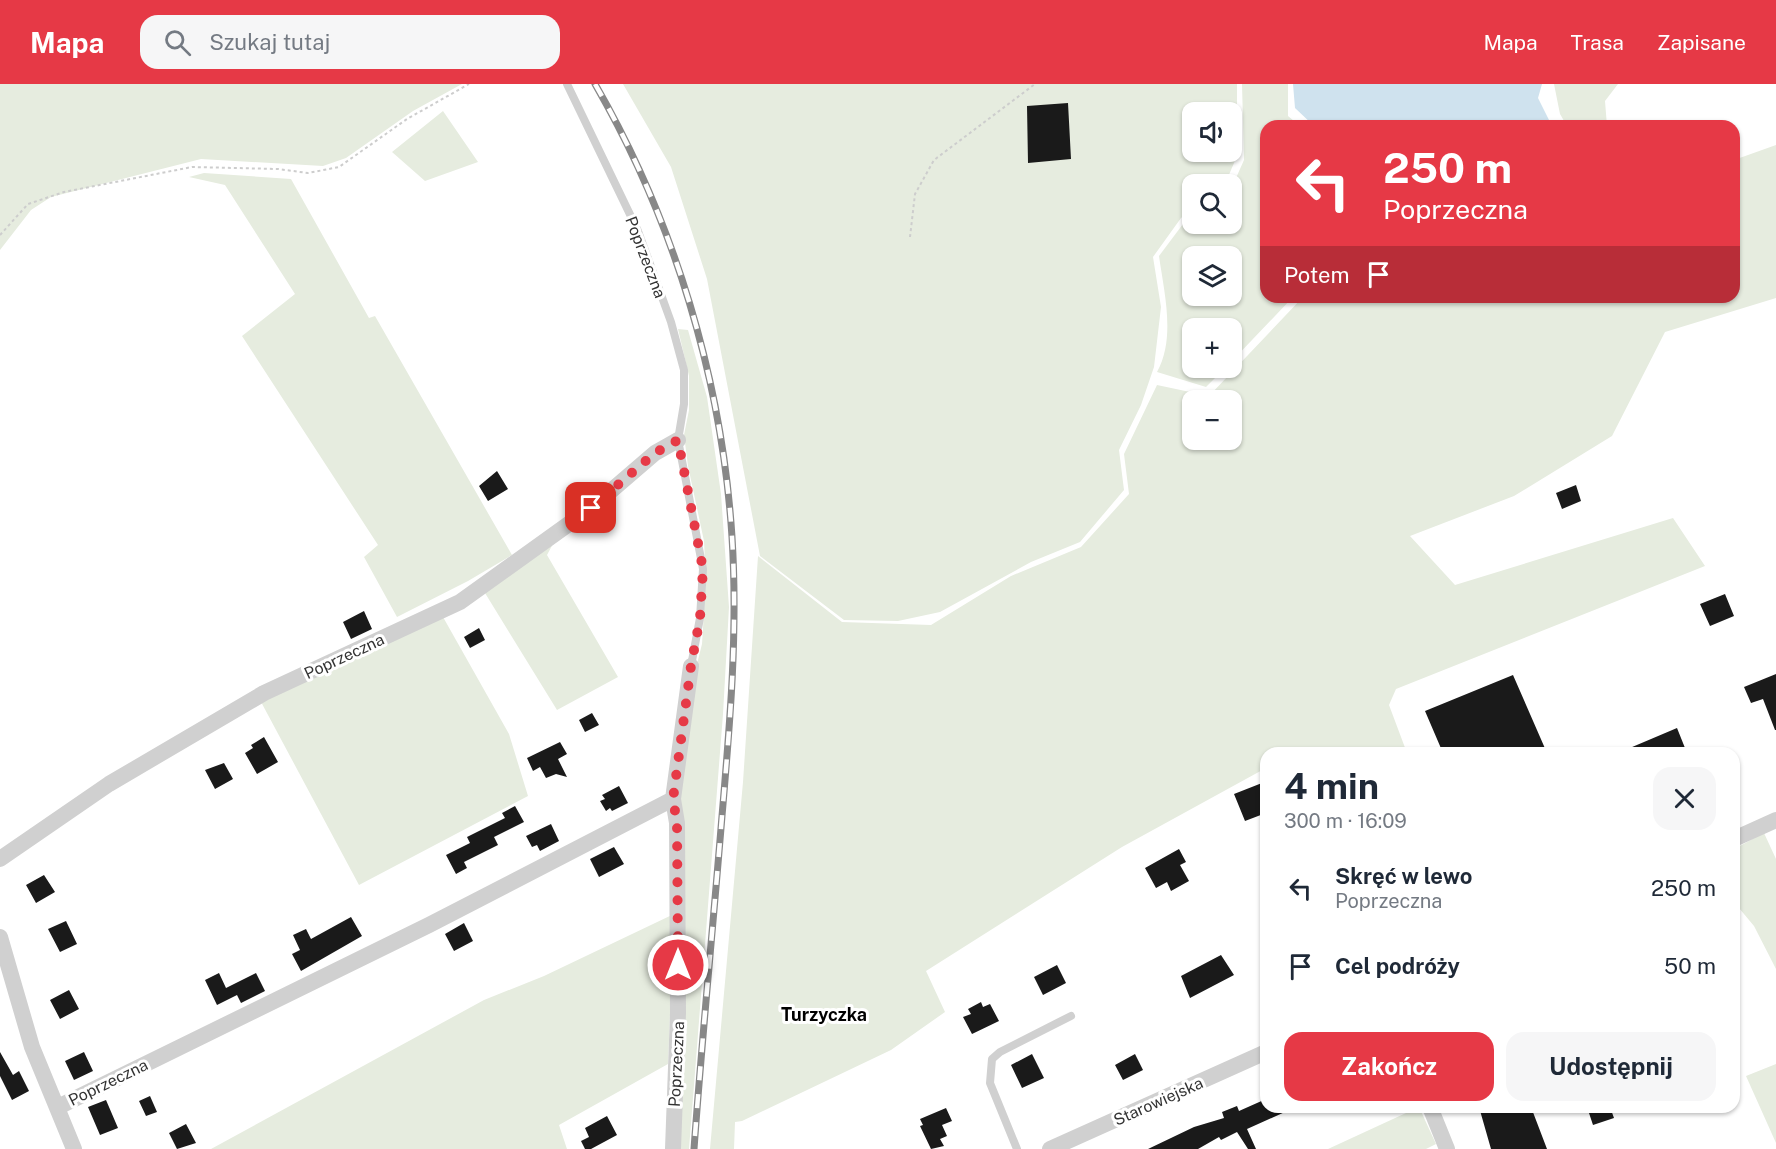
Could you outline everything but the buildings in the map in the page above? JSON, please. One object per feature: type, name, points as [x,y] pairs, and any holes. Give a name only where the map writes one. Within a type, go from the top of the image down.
[{"type":"street","name":"Poprzeczna","points":[[0,859],[109,784],[264,693],[460,602],[591,508],[655,453],[678,440]]},
{"type":"street","name":"Poprzeczna","points":[[673,1149],[678,1013],[677,823],[673,799],[691,666]]},
{"type":"street","name":"Poprzeczna","points":[[58,1107],[429,925],[673,799]]},
{"type":"street","points":[[1740,836],[1776,820]]},
{"type":"street","name":"Poprzeczna","points":[[0,937],[32,1047],[74,1149]]},
{"type":"street","name":"Starowiejska","points":[[1050,1149],[1260,1055]]},
{"type":"street","points":[[1432,1113],[1447,1149]]},
{"type":"lane","name":"Poprzeczna","points":[[567,84],[638,231],[671,322],[684,370],[684,404],[678,440],[703,569],[700,618],[691,666]]},
{"type":"lane","points":[[1017,1149],[990,1083],[992,1059],[1000,1052],[1071,1016]]},
{"type":"path","points":[[0,235],[28,204],[64,192],[192,167],[278,169],[308,173],[339,167],[407,119],[469,84]]},
{"type":"path","points":[[910,237],[915,194],[934,160],[1035,84]]},
{"type":"shaded area","points":[[0,84],[462,84],[413,111],[346,158],[323,166],[201,159],[51,197],[31,210],[0,250]]},
{"type":"shaded area","points":[[623,84],[1237,84],[1237,102],[1182,102],[1182,162],[1234,162],[1229,174],[1182,174],[1182,217],[1153,257],[1161,307],[1154,367],[1141,405],[1119,450],[1124,490],[1080,542],[1031,562],[940,612],[898,621],[844,620],[760,556],[707,279],[671,167]]},
{"type":"shaded area","points":[[1242,84],[1288,84],[1288,116],[1293,120],[1260,120],[1260,303],[1287,303],[1242,351],[1242,318],[1182,318],[1182,378],[1215,378],[1206,387],[1157,372],[1163,359],[1167,330],[1166,300],[1159,256],[1182,225],[1182,234],[1242,234],[1242,174],[1238,174],[1244,160]]},
{"type":"shaded area","points":[[1554,84],[1618,84],[1605,101],[1607,120],[1564,120],[1560,114]]},
{"type":"shaded area","points":[[443,111],[478,162],[425,181],[392,152]]},
{"type":"shaded area","points":[[1776,145],[1776,298],[1665,332],[1612,436],[1514,496],[1410,536],[1455,585],[1673,518],[1705,566],[1396,689],[1389,705],[1405,747],[1260,747],[1260,771],[1122,847],[926,971],[945,1012],[891,1050],[742,1121],[735,1122],[734,1149],[710,1149],[743,782],[758,556],[842,622],[931,625],[1011,576],[1081,547],[1129,494],[1124,454],[1157,385],[1182,390],[1182,450],[1242,450],[1242,390],[1215,390],[1226,378],[1242,378],[1242,361],[1297,303],[1740,303],[1740,158]]},
{"type":"shaded area","points":[[204,173],[291,179],[369,318],[375,316],[512,555],[468,581],[397,617],[364,557],[378,545],[242,336],[295,294],[225,185],[189,177]]},
{"type":"shaded area","points":[[678,329],[688,330],[707,397],[721,494],[729,607],[723,714],[689,1149],[678,1149],[678,801],[691,688],[702,644],[706,581],[704,541],[688,466],[684,435],[689,410],[689,376]]},
{"type":"shaded area","points":[[555,540],[547,555],[618,677],[557,710],[485,593]]},
{"type":"shaded area","points":[[443,617],[509,734],[528,796],[359,885],[260,700]]},
{"type":"shaded area","points":[[1764,833],[1776,859],[1776,969],[1754,926],[1740,909],[1740,846]]},
{"type":"shaded area","points":[[674,914],[668,1064],[559,1125],[567,1149],[211,1149],[484,1000],[544,976]]},
{"type":"shaded area","points":[[1776,1064],[1776,1143],[1746,1076]]},
{"type":"shaded area","points":[[1406,1113],[1422,1113],[1436,1144],[1426,1149],[1328,1149]]},
{"type":"water","points":[[1293,84],[1542,84],[1538,98],[1549,120],[1308,120],[1295,108]]},
{"type":"railway","points":[[595,84],[648,190],[689,303],[705,360],[717,419],[732,537],[734,642],[730,711],[694,1149]]},
{"type":"district","name":"Turzyczka","points":[[824,1015]]},
{"type":"route","points":[[591,508],[655,453],[678,440],[703,569],[700,618],[691,666],[673,799],[677,823],[678,965]]}]
